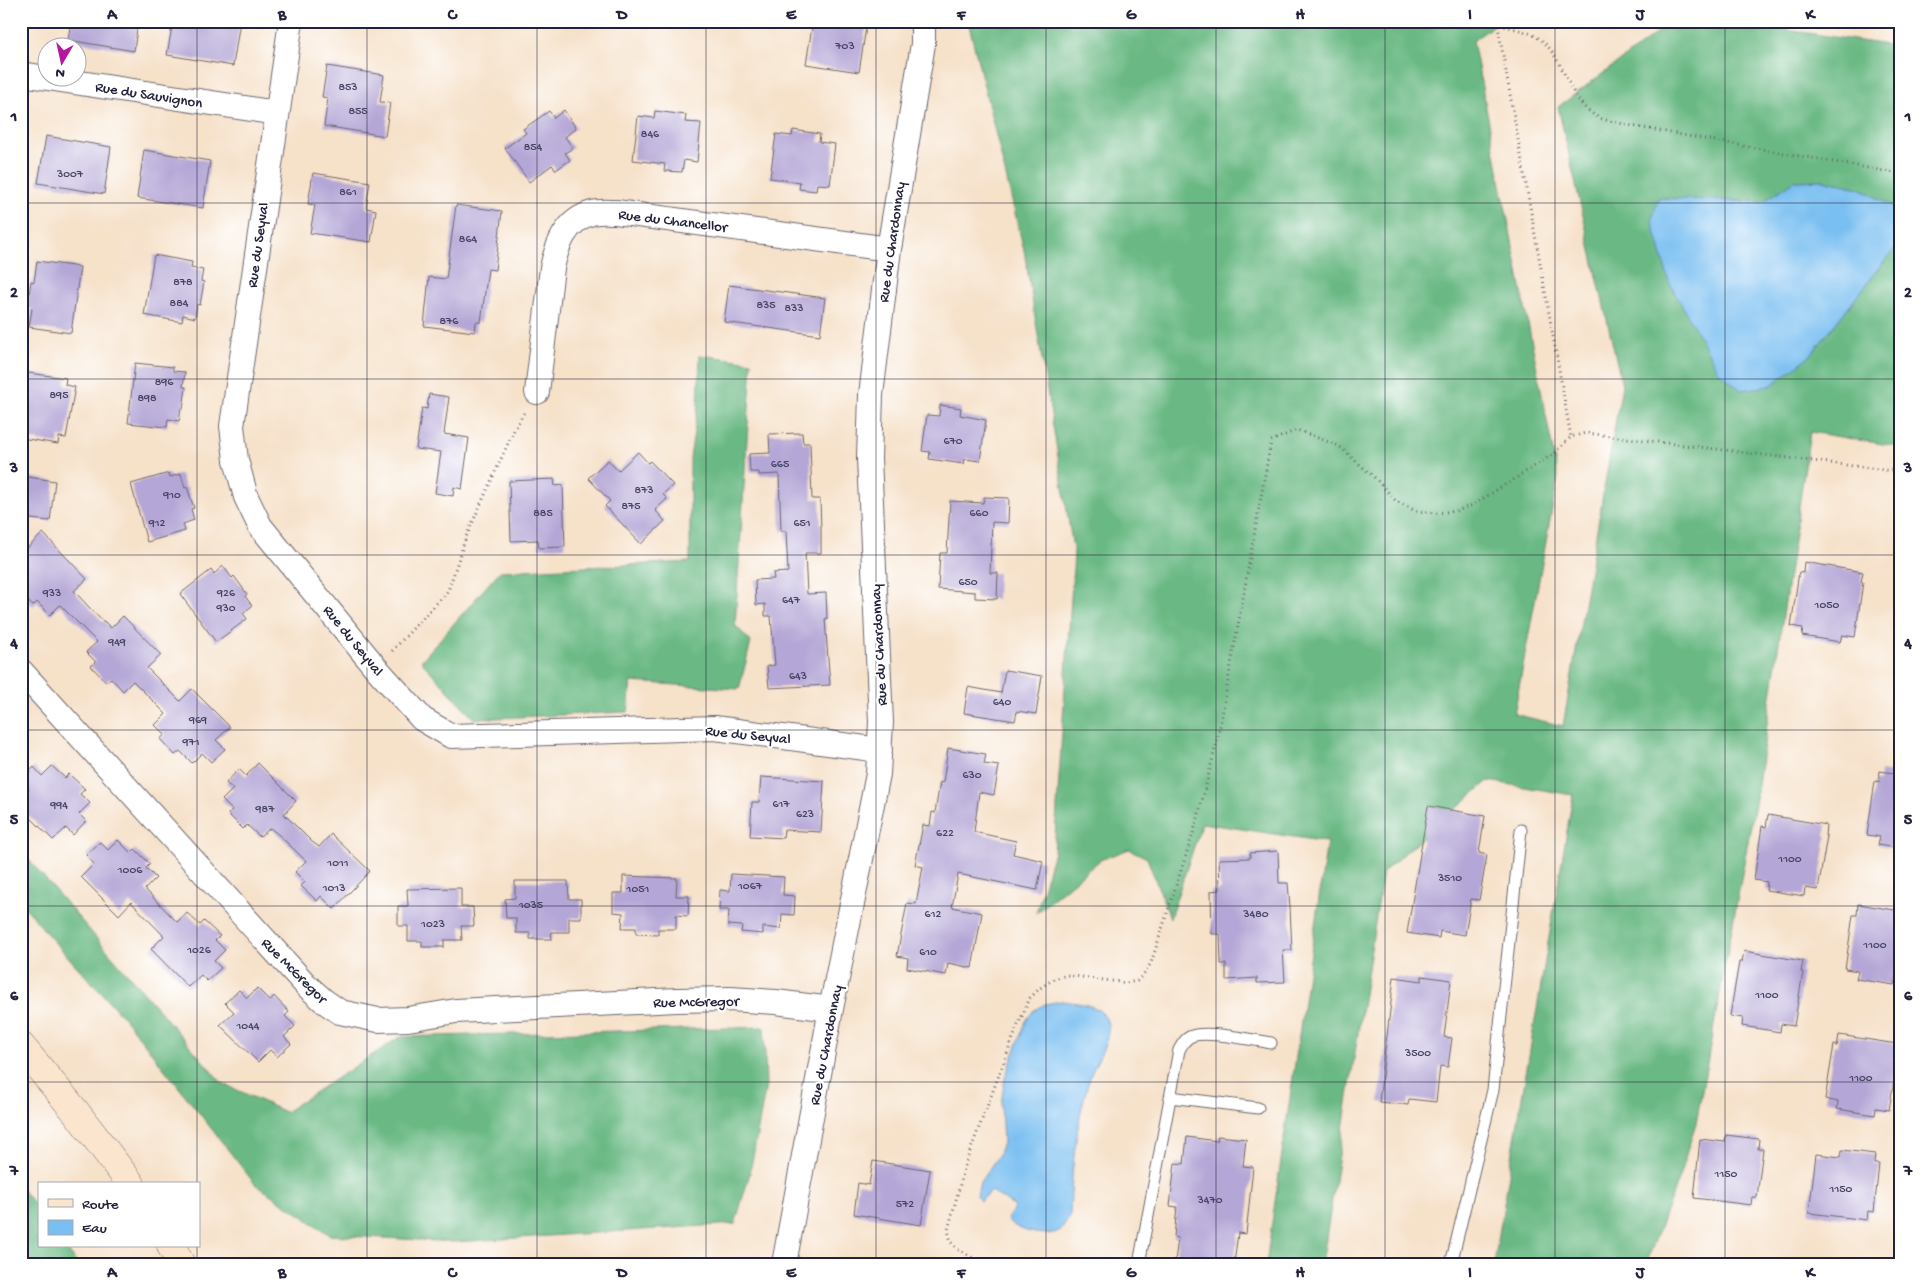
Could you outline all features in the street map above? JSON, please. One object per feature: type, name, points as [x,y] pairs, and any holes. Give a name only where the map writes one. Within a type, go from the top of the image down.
[{"type":"main road","points":[[21,1046],[76,1112],[129,1182]]},
{"type":"main road","points":[[171,1248],[181,1264]]},
{"type":"street","points":[[277,113],[291,21]]},
{"type":"street","name":"Rue du Chardonnay","points":[[784,1264],[831,1009],[873,806],[880,750],[881,722],[869,428],[874,361],[888,249],[923,44],[924,21]]},
{"type":"street","name":"Rue du Sauvignon","points":[[21,74],[277,113]]},
{"type":"street","name":"Rue du Seyval","points":[[277,113],[232,426],[236,460],[246,497],[260,526],[376,668],[422,719],[452,736],[715,728],[880,750]]},
{"type":"street","name":"Rue du Chancellor","points":[[537,392],[552,268],[556,250],[564,234],[576,222],[592,213],[616,212],[888,249]]},
{"type":"street","name":"Rue McGregor","points":[[21,671],[306,985],[340,1012],[378,1020],[408,1019],[456,1011],[695,1000],[776,1002],[831,1009]]},
{"type":"lane","points":[[1451,1264],[1493,1090],[1521,830]]},
{"type":"lane","points":[[1139,1264],[1179,1050],[1184,1041],[1191,1036],[1204,1034],[1271,1043]]},
{"type":"lane","points":[[1170,1097],[1258,1108]]},
{"type":"path","points":[[1470,21],[1497,23],[1536,36],[1552,51],[1559,61],[1578,102],[1599,118],[1632,126],[1901,174]]},
{"type":"path","points":[[1497,23],[1571,438]]},
{"type":"path","points":[[376,668],[448,591],[466,537],[514,430],[537,392]]},
{"type":"path","points":[[991,1264],[973,1258],[957,1249],[952,1242],[948,1230],[966,1162],[1030,998],[1040,988],[1054,979],[1068,975],[1126,983],[1137,981],[1151,963],[1197,821],[1218,737],[1271,441],[1297,430],[1339,446],[1375,478],[1396,501],[1416,511],[1437,514],[1456,511],[1474,505],[1552,454],[1571,438],[1586,433],[1886,470],[1901,470]]},
{"type":"green space","points":[[968,21],[1499,21],[1473,41],[1558,477],[1514,714],[1563,726],[1622,385],[1558,107],[1673,21],[1727,21],[1901,47],[1901,211],[1859,188],[1823,180],[1794,181],[1763,202],[1658,198],[1809,357],[1896,247],[1901,232],[1901,447],[1810,432],[1756,798],[1696,1123],[1677,1183],[1646,1264],[1494,1264],[1573,795],[1488,781],[1383,872],[1322,1264],[1266,1264],[1327,842],[1202,823],[1170,918],[1147,858],[1129,849],[1100,860],[1036,913],[1054,852],[1074,554],[1024,250]]},
{"type":"green space","points":[[700,355],[752,362],[735,625],[751,642],[739,689],[631,682],[628,712],[474,719],[421,661],[500,571],[690,562],[690,458],[698,405]]},
{"type":"green space","points":[[21,851],[222,1083],[285,1112],[400,1037],[764,1027],[766,1085],[750,1173],[735,1224],[455,1242],[330,1235],[255,1184],[125,1019],[49,936],[21,902]]},
{"type":"green space","points":[[21,1188],[38,1209],[38,1248],[66,1248],[77,1264],[21,1264]]},
{"type":"water","points":[[1823,180],[1859,188],[1901,211],[1901,232],[1896,247],[1809,357],[1770,386],[1741,390],[1719,372],[1669,282],[1652,220],[1658,198],[1763,202],[1794,181]]},
{"type":"water","points":[[1061,1001],[1083,1004],[1096,1009],[1106,1018],[1108,1031],[1105,1043],[1092,1072],[1082,1106],[1072,1177],[1070,1214],[1059,1231],[1047,1234],[1024,1230],[1011,1223],[1007,1219],[1015,1207],[991,1191],[980,1201],[977,1196],[980,1182],[998,1156],[1003,1143],[1001,1104],[1005,1078],[1026,1021],[1033,1011],[1045,1004]]},
{"type":"building","points":[[71,21],[138,21],[134,51],[88,43],[88,38],[68,38]]},
{"type":"building","points":[[173,21],[240,21],[233,66],[167,55]]},
{"type":"building","points":[[813,21],[867,21],[859,72],[806,64]]},
{"type":"building","points":[[327,66],[384,75],[380,102],[390,103],[385,136],[324,126],[328,98],[322,97]]},
{"type":"building","points":[[564,110],[576,128],[565,137],[573,148],[565,153],[570,160],[556,170],[552,165],[529,182],[505,148],[526,133],[523,129],[549,111],[554,118]]},
{"type":"building","points":[[655,111],[686,115],[685,122],[701,123],[697,162],[684,160],[682,172],[664,171],[665,164],[633,160],[638,116],[654,118]]},
{"type":"building","points":[[793,130],[820,134],[819,142],[835,144],[830,185],[817,184],[816,191],[799,189],[800,182],[770,178],[776,134],[792,136]]},
{"type":"building","points":[[46,136],[111,147],[104,194],[38,183]]},
{"type":"building","points":[[144,150],[210,161],[203,208],[137,198]]},
{"type":"building","points":[[313,173],[370,182],[366,208],[376,210],[371,242],[310,233],[315,205],[308,204]]},
{"type":"building","points":[[456,205],[502,211],[495,270],[488,269],[481,322],[476,322],[475,332],[424,326],[429,277],[446,279]]},
{"type":"building","points":[[154,255],[192,262],[191,268],[203,270],[201,281],[204,282],[200,305],[197,304],[195,318],[183,315],[182,322],[144,315]]},
{"type":"building","points":[[37,261],[80,267],[71,333],[29,327],[32,309],[27,308],[31,281],[34,282]]},
{"type":"building","points":[[729,285],[825,298],[820,335],[724,322]]},
{"type":"building","points":[[135,363],[173,367],[173,371],[185,372],[183,387],[186,387],[179,421],[168,419],[167,427],[128,423]]},
{"type":"building","points":[[21,372],[66,378],[65,385],[75,387],[66,438],[59,437],[58,444],[21,438]]},
{"type":"building","points":[[429,394],[449,397],[444,434],[469,438],[462,489],[454,487],[453,496],[435,493],[441,452],[416,449],[422,408],[427,409]]},
{"type":"building","points":[[940,405],[961,408],[960,415],[986,420],[980,461],[965,459],[964,464],[929,459],[930,452],[922,451],[927,415],[939,416]]},
{"type":"building","points":[[802,433],[803,443],[810,443],[812,499],[820,499],[821,530],[821,553],[805,553],[807,594],[826,593],[827,619],[825,619],[830,685],[769,688],[767,666],[775,665],[771,616],[765,616],[765,604],[756,605],[755,580],[774,579],[773,573],[788,572],[786,531],[781,531],[779,474],[759,475],[759,472],[750,472],[749,454],[770,453],[769,434]]},
{"type":"building","points":[[638,452],[648,463],[650,461],[673,485],[663,494],[667,499],[655,510],[665,521],[641,544],[605,506],[610,501],[588,478],[608,460],[618,471]]},
{"type":"building","points":[[169,473],[170,477],[181,474],[194,508],[191,509],[194,520],[183,524],[185,531],[147,542],[131,484]]},
{"type":"building","points":[[21,476],[55,481],[50,521],[21,518]]},
{"type":"building","points":[[554,479],[555,486],[563,485],[565,547],[539,548],[538,540],[511,541],[509,481]]},
{"type":"building","points":[[984,497],[1009,498],[1008,523],[992,522],[990,573],[998,573],[997,599],[975,598],[975,592],[938,589],[940,553],[947,553],[950,501],[983,503]]},
{"type":"building","points":[[43,533],[87,579],[74,591],[103,622],[111,628],[123,616],[161,655],[147,668],[180,701],[192,689],[230,727],[216,740],[225,749],[211,762],[202,753],[192,763],[180,751],[175,755],[160,739],[165,735],[155,725],[166,714],[133,681],[123,691],[111,678],[106,682],[91,666],[96,662],[86,652],[97,642],[60,605],[50,615],[37,602],[33,606],[21,595],[21,554]]},
{"type":"building","points":[[1804,562],[1863,572],[1855,637],[1842,635],[1840,642],[1802,636],[1803,628],[1791,626],[1799,572],[1803,573]]},
{"type":"building","points":[[223,566],[232,578],[234,576],[247,594],[245,596],[252,606],[243,613],[247,619],[216,642],[180,594],[211,570],[214,574]]},
{"type":"building","points":[[1005,670],[1042,676],[1036,714],[1017,711],[1015,721],[964,713],[968,687],[1001,693]]},
{"type":"building","points":[[948,748],[986,754],[984,764],[999,766],[994,795],[979,792],[974,832],[1016,841],[1013,854],[1043,861],[1037,890],[958,874],[952,907],[982,913],[972,968],[948,963],[946,975],[907,968],[908,958],[897,956],[907,903],[916,904],[923,867],[915,865],[923,825],[930,826],[932,812],[935,813],[940,782],[943,783]]},
{"type":"building","points":[[258,763],[296,801],[284,814],[311,841],[319,847],[331,834],[370,871],[334,909],[321,896],[317,901],[301,886],[305,882],[295,872],[306,861],[279,835],[270,828],[260,837],[247,825],[243,829],[228,814],[232,810],[222,800],[233,789],[226,783],[239,769],[246,776]]},
{"type":"building","points":[[52,766],[65,778],[69,774],[85,789],[80,794],[90,803],[79,814],[86,821],[73,835],[66,828],[53,840],[21,808],[21,796],[29,789],[21,780],[34,767],[42,776]]},
{"type":"building","points":[[1880,771],[1901,774],[1901,849],[1878,845],[1880,837],[1867,835],[1875,781],[1879,782]]},
{"type":"building","points":[[761,777],[824,781],[821,832],[784,830],[783,838],[750,836],[752,802],[759,802]]},
{"type":"building","points":[[1428,806],[1485,816],[1479,853],[1487,855],[1479,900],[1471,899],[1465,935],[1440,931],[1439,938],[1407,933]]},
{"type":"building","points":[[1768,815],[1826,825],[1825,836],[1827,836],[1818,890],[1805,888],[1804,896],[1766,890],[1767,882],[1754,880],[1762,826],[1766,827]]},
{"type":"building","points":[[118,840],[131,853],[135,849],[150,864],[146,868],[156,878],[145,889],[177,922],[187,913],[200,925],[204,921],[220,936],[215,940],[225,950],[214,961],[221,968],[207,981],[201,975],[188,987],[151,949],[164,936],[131,902],[119,915],[81,877],[94,864],[86,855],[100,842],[108,850]]},
{"type":"building","points":[[1278,851],[1279,883],[1288,883],[1290,907],[1292,950],[1283,950],[1285,982],[1257,983],[1257,978],[1226,980],[1226,964],[1221,964],[1220,934],[1212,934],[1211,891],[1220,890],[1219,859],[1250,858],[1250,853]]},
{"type":"building","points":[[731,874],[784,877],[783,895],[795,896],[794,915],[782,914],[781,929],[763,927],[763,934],[741,932],[742,926],[728,925],[729,910],[719,910],[720,890],[730,891]]},
{"type":"building","points":[[623,876],[677,878],[676,896],[689,896],[688,916],[676,915],[676,929],[658,929],[658,935],[636,934],[636,928],[622,928],[623,913],[613,912],[613,893],[623,893]]},
{"type":"building","points":[[515,881],[568,881],[569,899],[581,899],[581,918],[569,918],[569,932],[551,932],[552,939],[530,939],[530,933],[516,933],[516,918],[506,918],[505,899],[515,898]]},
{"type":"building","points":[[461,888],[461,907],[473,907],[474,926],[461,926],[462,940],[444,940],[444,947],[422,947],[422,941],[408,941],[408,926],[398,926],[398,906],[408,906],[407,889]]},
{"type":"building","points":[[1858,904],[1901,911],[1901,978],[1896,977],[1894,985],[1856,979],[1858,971],[1845,969],[1853,915],[1857,915]]},
{"type":"building","points":[[1744,951],[1803,961],[1801,972],[1803,972],[1794,1026],[1781,1024],[1780,1032],[1742,1026],[1743,1018],[1730,1016],[1739,962],[1742,962]]},
{"type":"building","points":[[1422,976],[1451,980],[1444,1037],[1452,1038],[1448,1067],[1440,1066],[1436,1102],[1409,1099],[1408,1105],[1379,1102],[1394,977],[1422,981]]},
{"type":"building","points":[[257,988],[270,1001],[274,996],[289,1012],[285,1016],[295,1026],[284,1037],[291,1044],[277,1057],[270,1050],[258,1062],[220,1025],[234,1012],[225,1003],[239,990],[247,998]]},
{"type":"building","points":[[1839,1035],[1897,1044],[1896,1055],[1898,1055],[1889,1110],[1876,1108],[1875,1115],[1837,1109],[1838,1102],[1825,1099],[1834,1045],[1837,1046]]},
{"type":"building","points":[[1726,1135],[1759,1139],[1758,1149],[1763,1149],[1757,1197],[1752,1197],[1751,1205],[1694,1198],[1700,1139],[1725,1142]]},
{"type":"building","points":[[1218,1136],[1246,1139],[1243,1166],[1253,1167],[1246,1234],[1238,1233],[1234,1264],[1175,1262],[1178,1238],[1174,1237],[1177,1207],[1170,1206],[1175,1163],[1184,1164],[1187,1137],[1217,1141]]},
{"type":"building","points":[[1842,1150],[1875,1154],[1874,1164],[1879,1164],[1874,1212],[1868,1211],[1867,1220],[1809,1213],[1816,1154],[1841,1157]]},
{"type":"building","points":[[873,1161],[930,1170],[921,1225],[854,1214],[858,1183],[869,1185]]}]
